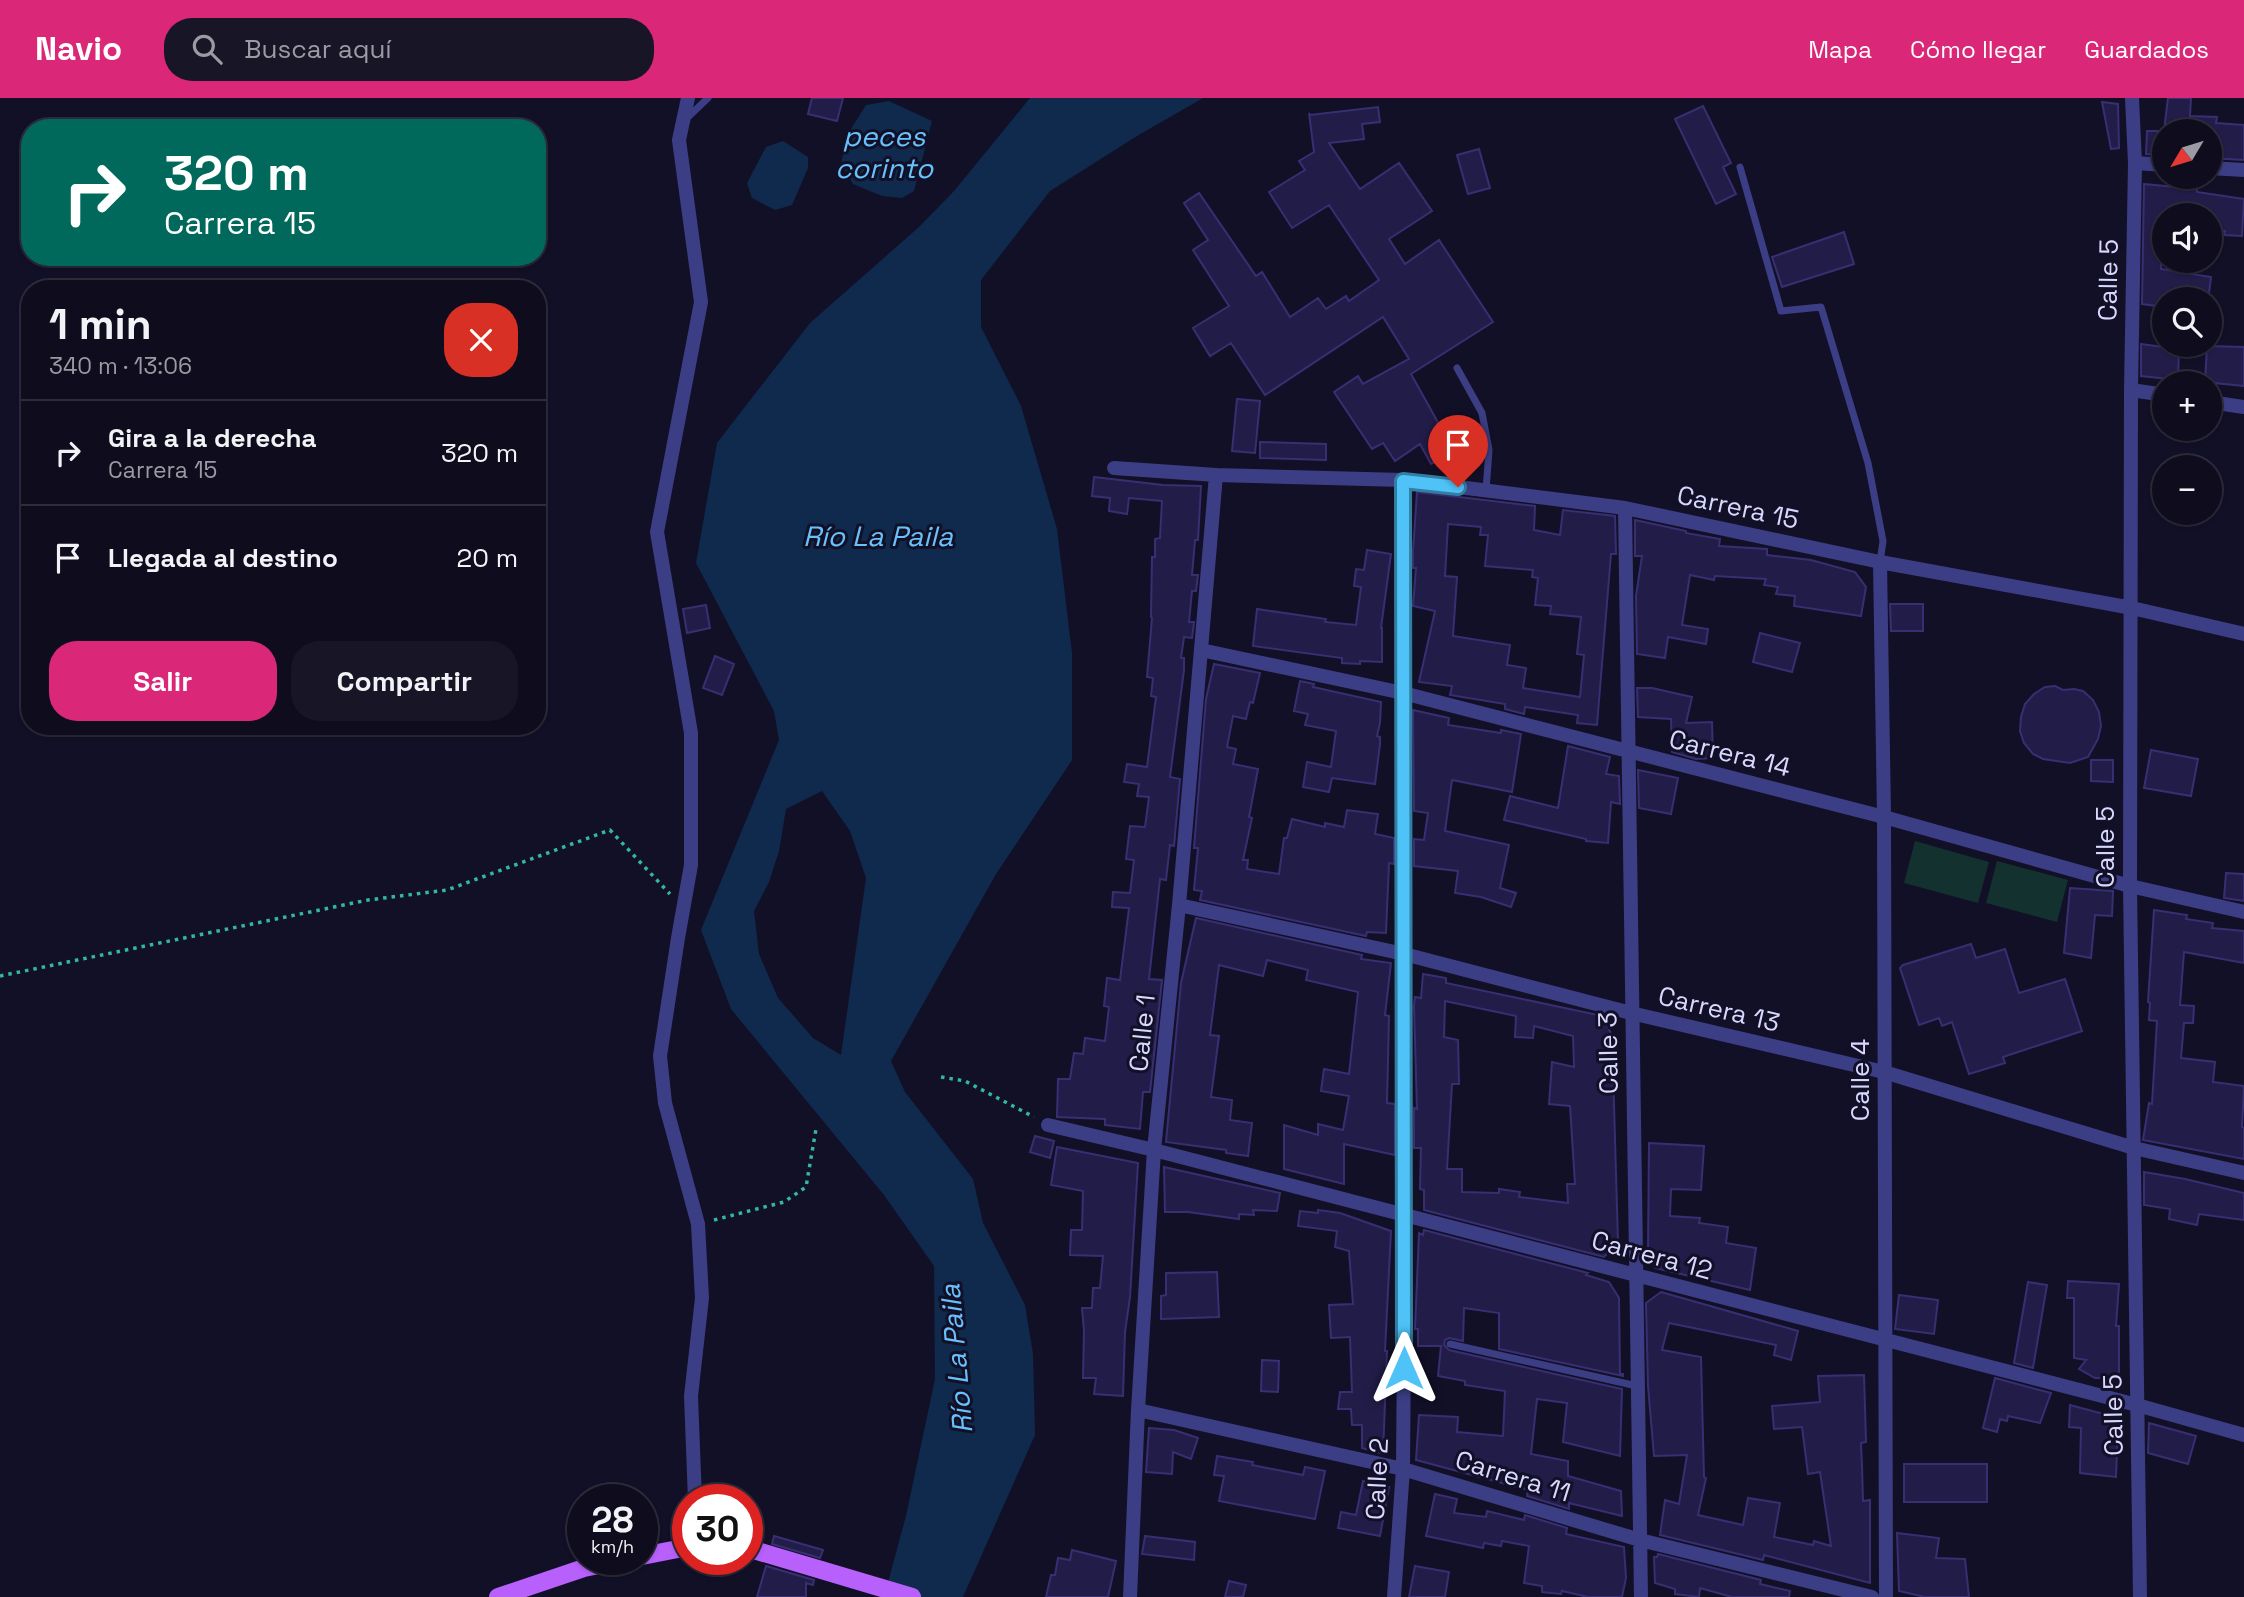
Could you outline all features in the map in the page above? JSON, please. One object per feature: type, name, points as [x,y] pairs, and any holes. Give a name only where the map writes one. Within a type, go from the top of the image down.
[{"type":"main road","points":[[763,1553],[912,1597]]},
{"type":"main road","points":[[498,1597],[567,1575]]},
{"type":"street","points":[[688,98],[679,140],[701,302],[657,532],[691,733],[691,865],[660,1056],[665,1103],[698,1224],[702,1298],[691,1396],[694,1484]]},
{"type":"street","name":"Calle 5","points":[[2132,98],[2135,163],[2131,390],[2130,886],[2140,1597]]},
{"type":"street","points":[[2135,163],[2152,164]]},
{"type":"street","points":[[2222,169],[2244,170]]},
{"type":"street","points":[[2131,390],[2152,393]]},
{"type":"street","points":[[2222,404],[2244,407]]},
{"type":"street","name":"Carrera 15","points":[[1114,468],[1216,475],[1403,481],[1625,508],[1880,562],[2132,608],[2244,634]]},
{"type":"street","name":"Calle 1","points":[[1130,1597],[1154,1150],[1179,905],[1216,475]]},
{"type":"street","name":"Calle 2","points":[[1394,1597],[1404,1469],[1403,481]]},
{"type":"street","name":"Calle 3","points":[[1625,508],[1641,1597]]},
{"type":"street","name":"Calle 4","points":[[1880,562],[1884,817],[1886,1597]]},
{"type":"street","name":"Carrera 14","points":[[1201,650],[1403,693],[1884,817],[2130,886],[2244,912]]},
{"type":"street","name":"Carrera 13","points":[[1179,905],[1404,954],[1632,1013],[1884,1072],[2134,1148],[2244,1173]]},
{"type":"street","name":"Carrera 12","points":[[1048,1125],[1154,1150],[2244,1435]]},
{"type":"street","name":"Carrera 11","points":[[1138,1410],[1404,1469],[1640,1540],[1872,1597]]},
{"type":"lane","points":[[683,122],[708,98]]},
{"type":"lane","points":[[1740,167],[1781,311],[1821,307],[1868,463],[1883,541],[1880,562]]},
{"type":"lane","points":[[1457,368],[1482,413],[1489,450],[1486,490]]},
{"type":"lane","points":[[1450,1344],[1638,1387]]},
{"type":"path","points":[[0,976],[368,900],[447,890],[610,830],[683,908]]},
{"type":"path","points":[[941,1077],[965,1081],[1048,1125]]},
{"type":"path","points":[[698,1224],[784,1202],[806,1187],[816,1129]]},
{"type":"green space","points":[[1915,841],[1989,862],[1978,903],[1904,883]]},
{"type":"green space","points":[[1997,861],[2068,880],[2057,922],[1986,903]]},
{"type":"water","name":"Río La Paila","points":[[1030,98],[1203,98],[1050,191],[981,280],[981,327],[1021,406],[1057,529],[1072,653],[1072,760],[996,874],[891,1061],[905,1092],[973,1179],[983,1223],[1025,1305],[1033,1354],[1035,1435],[963,1597],[884,1597],[906,1516],[935,1379],[934,1266],[884,1195],[731,1009],[701,930],[779,740],[774,711],[696,563],[717,443],[810,323],[919,227],[954,191]],"holes":[[[822,791],[850,831],[866,878],[841,1055],[813,1038],[778,998],[759,954],[754,911],[769,882],[779,851],[786,809]]]},
{"type":"water","name":"peces corinto","points":[[889,101],[932,121],[914,191],[902,198],[882,196],[853,184],[841,163],[849,132],[866,105]]},
{"type":"water","points":[[783,141],[808,157],[808,168],[792,205],[775,210],[752,198],[747,183],[766,147]]},
{"type":"building","points":[[812,98],[843,98],[837,121],[808,114]]},
{"type":"building","points":[[2168,98],[2191,98],[2190,116],[2217,117],[2217,119],[2165,119]]},
{"type":"building","points":[[2102,102],[2118,104],[2119,148],[2111,149]]},
{"type":"building","points":[[1703,106],[1731,163],[1723,167],[1736,194],[1716,204],[1675,119]]},
{"type":"building","points":[[1378,107],[1380,122],[1362,124],[1364,139],[1329,143],[1360,189],[1399,163],[1432,211],[1389,239],[1405,264],[1439,240],[1493,322],[1411,374],[1454,451],[1431,464],[1420,444],[1395,461],[1383,443],[1372,449],[1334,392],[1358,376],[1363,384],[1409,359],[1383,317],[1265,395],[1231,343],[1210,356],[1193,328],[1229,306],[1193,250],[1208,240],[1184,203],[1199,193],[1256,276],[1262,272],[1290,317],[1318,298],[1326,309],[1346,296],[1349,301],[1379,280],[1329,205],[1292,228],[1269,192],[1305,170],[1299,161],[1314,152],[1309,113]]},
{"type":"building","points":[[2222,123],[2244,125],[2244,160],[2222,159]]},
{"type":"building","points":[[2147,131],[2152,131],[2152,154],[2146,154]]},
{"type":"building","points":[[1479,149],[1490,188],[1468,194],[1457,155]]},
{"type":"building","points":[[2144,184],[2152,185],[2152,189],[2197,189],[2197,192],[2244,199],[2242,236],[2224,235],[2222,203],[2152,203],[2152,273],[2186,273],[2211,277],[2210,287],[2152,287],[2152,305],[2142,304]]},
{"type":"building","points":[[1844,232],[1854,264],[1782,287],[1772,257]]},
{"type":"building","points":[[2141,344],[2152,345],[2152,357],[2179,357],[2178,371],[2152,371],[2152,377],[2141,376]]},
{"type":"building","points":[[2222,346],[2244,347],[2244,386],[2222,384],[2222,371],[2206,371],[2206,357],[2222,357]]},
{"type":"building","points":[[1237,399],[1260,401],[1255,453],[1232,451]]},
{"type":"building","points":[[1260,442],[1326,444],[1326,460],[1260,458]]},
{"type":"building","points":[[1094,477],[1163,485],[1201,486],[1198,540],[1195,540],[1192,575],[1198,575],[1196,591],[1192,591],[1189,622],[1194,622],[1192,638],[1184,637],[1181,658],[1184,658],[1184,670],[1170,777],[1180,779],[1174,846],[1170,845],[1166,880],[1160,879],[1149,979],[1162,980],[1150,1092],[1143,1092],[1140,1129],[1105,1125],[1105,1119],[1057,1117],[1058,1079],[1070,1079],[1074,1053],[1083,1054],[1085,1038],[1105,1041],[1109,1007],[1104,1006],[1107,978],[1120,980],[1129,908],[1112,907],[1113,892],[1130,893],[1134,860],[1126,859],[1130,826],[1145,827],[1149,797],[1137,796],[1139,784],[1124,782],[1127,764],[1147,767],[1156,697],[1151,696],[1153,678],[1147,677],[1152,618],[1152,557],[1155,557],[1155,539],[1160,538],[1162,501],[1129,498],[1127,514],[1109,511],[1110,498],[1092,496]]},
{"type":"building","points":[[1417,492],[1535,506],[1534,530],[1560,535],[1563,510],[1615,516],[1616,554],[1611,554],[1597,725],[1577,723],[1578,715],[1525,707],[1524,714],[1505,709],[1505,704],[1450,695],[1452,686],[1419,682],[1435,611],[1413,606],[1416,568],[1413,568]],"holes":[[[1448,524],[1481,527],[1480,535],[1488,535],[1485,566],[1533,570],[1532,577],[1538,578],[1535,605],[1551,606],[1550,614],[1581,617],[1577,654],[1584,655],[1580,697],[1523,688],[1526,668],[1507,665],[1510,645],[1453,636],[1457,577],[1445,576]]]},
{"type":"building","points":[[1635,520],[1720,539],[1719,546],[1767,549],[1767,555],[1811,560],[1855,572],[1866,587],[1861,616],[1794,606],[1795,596],[1776,594],[1778,587],[1764,585],[1766,579],[1715,576],[1714,580],[1690,575],[1682,625],[1708,629],[1706,644],[1668,637],[1665,658],[1637,654],[1636,596],[1642,556],[1635,556]]},
{"type":"building","points":[[1367,550],[1391,554],[1381,628],[1382,662],[1342,663],[1342,658],[1253,646],[1257,609],[1356,625],[1361,587],[1354,586],[1356,569],[1364,570]]},
{"type":"building","points":[[1890,604],[1923,604],[1923,631],[1891,631]]},
{"type":"building","points":[[706,605],[710,628],[687,633],[683,609]]},
{"type":"building","points":[[1760,633],[1800,643],[1792,672],[1753,662]]},
{"type":"building","points":[[715,656],[734,664],[722,695],[703,688]]},
{"type":"building","points":[[1214,664],[1260,673],[1246,719],[1233,716],[1227,747],[1236,749],[1233,764],[1258,769],[1243,860],[1248,860],[1247,869],[1279,874],[1284,838],[1287,838],[1292,819],[1325,827],[1325,823],[1344,827],[1347,810],[1378,814],[1375,834],[1394,838],[1394,864],[1389,863],[1386,933],[1367,932],[1366,936],[1200,900],[1202,891],[1194,890],[1198,848],[1194,848],[1206,699]]},
{"type":"building","points":[[1300,681],[1314,684],[1313,687],[1381,702],[1375,784],[1332,778],[1329,792],[1303,787],[1307,762],[1331,767],[1336,731],[1305,725],[1308,714],[1294,711]]},
{"type":"building","points":[[2055,686],[2063,690],[2083,691],[2093,700],[2099,712],[2101,726],[2098,739],[2088,757],[2070,763],[2043,759],[2033,754],[2024,743],[2020,731],[2025,704],[2045,687]]},
{"type":"building","points":[[1637,688],[1652,688],[1692,697],[1686,723],[1712,722],[1713,758],[1696,759],[1672,752],[1671,719],[1638,717]]},
{"type":"building","points":[[1413,710],[1449,718],[1448,725],[1521,734],[1512,792],[1452,780],[1445,831],[1509,845],[1500,888],[1516,893],[1511,907],[1481,897],[1455,893],[1458,871],[1414,866],[1414,839],[1424,840],[1428,813],[1414,811]]},
{"type":"building","points":[[1568,746],[1610,757],[1606,774],[1619,776],[1620,804],[1611,802],[1608,843],[1586,841],[1504,820],[1510,796],[1558,808]]},
{"type":"building","points":[[2151,750],[2198,759],[2191,796],[2144,788]]},
{"type":"building","points":[[2091,760],[2113,760],[2113,782],[2091,781]]},
{"type":"building","points":[[1638,770],[1678,778],[1671,814],[1639,808]]},
{"type":"building","points":[[2226,873],[2244,874],[2244,901],[2224,898]]},
{"type":"building","points":[[2070,888],[2113,891],[2112,916],[2095,915],[2091,958],[2064,953]]},
{"type":"building","points":[[2154,910],[2187,915],[2186,919],[2213,923],[2212,928],[2244,931],[2244,963],[2184,952],[2180,1005],[2194,1006],[2193,1023],[2184,1023],[2181,1058],[2215,1062],[2213,1082],[2244,1086],[2244,1159],[2143,1140],[2149,1103],[2152,1104],[2157,1021],[2149,1020],[2148,1002]]},
{"type":"building","points":[[1196,918],[1362,955],[1361,959],[1391,963],[1385,1015],[1389,1016],[1387,1103],[1395,1104],[1395,1155],[1344,1144],[1344,1184],[1284,1169],[1284,1125],[1318,1135],[1318,1124],[1343,1130],[1349,1096],[1321,1091],[1324,1069],[1349,1074],[1358,992],[1306,980],[1308,970],[1267,960],[1263,976],[1219,965],[1210,1035],[1219,1036],[1211,1097],[1232,1100],[1230,1120],[1252,1123],[1248,1156],[1226,1153],[1226,1150],[1166,1142],[1181,983]]},
{"type":"building","points":[[1971,944],[1976,958],[2005,949],[2019,993],[2065,979],[2082,1031],[2003,1057],[2005,1063],[1969,1074],[1952,1022],[1942,1026],[1939,1018],[1919,1025],[1900,968]]},
{"type":"building","points":[[1423,974],[1446,978],[1446,983],[1603,1016],[1612,1036],[1618,1243],[1604,1257],[1424,1210],[1424,1190],[1420,1189],[1421,1148],[1414,1148],[1414,1108],[1417,1109],[1414,1006],[1415,997],[1421,998]],"holes":[[[1445,1001],[1516,1016],[1515,1037],[1533,1038],[1534,1026],[1573,1036],[1574,1067],[1552,1062],[1549,1104],[1570,1106],[1575,1184],[1567,1184],[1568,1203],[1519,1197],[1520,1192],[1499,1189],[1499,1193],[1462,1192],[1462,1169],[1447,1169],[1452,1084],[1459,1084],[1458,1040],[1444,1037]]]},
{"type":"building","points":[[1035,1136],[1054,1141],[1050,1158],[1030,1152]]},
{"type":"building","points":[[1649,1143],[1704,1146],[1701,1190],[1671,1189],[1670,1216],[1700,1218],[1699,1223],[1728,1227],[1726,1243],[1756,1248],[1750,1290],[1655,1268],[1648,1252]]},
{"type":"building","points":[[1057,1147],[1138,1163],[1130,1297],[1125,1332],[1123,1396],[1094,1394],[1096,1378],[1083,1378],[1082,1308],[1092,1308],[1093,1288],[1100,1288],[1103,1256],[1070,1255],[1071,1230],[1082,1230],[1083,1191],[1051,1185]]},
{"type":"building","points":[[1164,1167],[1280,1193],[1277,1211],[1253,1210],[1254,1215],[1239,1214],[1239,1219],[1188,1212],[1165,1212]]},
{"type":"building","points":[[2144,1172],[2244,1193],[2244,1220],[2199,1214],[2197,1225],[2169,1219],[2170,1209],[2144,1205]]},
{"type":"building","points":[[1318,1210],[1340,1213],[1391,1231],[1383,1454],[1362,1448],[1362,1425],[1352,1425],[1351,1409],[1338,1409],[1340,1392],[1352,1392],[1350,1337],[1331,1338],[1329,1305],[1353,1304],[1349,1251],[1335,1247],[1337,1231],[1298,1226],[1300,1211],[1318,1213]]},
{"type":"building","points":[[1424,1230],[1588,1273],[1586,1275],[1609,1282],[1619,1298],[1620,1374],[1623,1376],[1499,1349],[1499,1313],[1464,1308],[1463,1341],[1449,1338],[1444,1345],[1449,1350],[1622,1389],[1620,1456],[1563,1442],[1567,1403],[1537,1399],[1531,1454],[1568,1461],[1568,1476],[1621,1491],[1622,1516],[1569,1503],[1569,1509],[1527,1496],[1528,1490],[1416,1460],[1419,1415],[1458,1417],[1457,1432],[1503,1436],[1505,1391],[1465,1385],[1465,1381],[1438,1376],[1441,1346],[1418,1346],[1418,1329],[1415,1329],[1419,1233],[1423,1235]]},
{"type":"building","points":[[1217,1272],[1219,1317],[1161,1319],[1161,1296],[1166,1295],[1166,1273]]},
{"type":"building","points":[[2068,1281],[2119,1284],[2116,1326],[2119,1326],[2119,1378],[2095,1378],[2079,1369],[2086,1360],[2074,1358],[2074,1298],[2067,1298]]},
{"type":"building","points":[[2028,1282],[2047,1285],[2033,1368],[2014,1363]]},
{"type":"building","points":[[1661,1292],[1798,1331],[1791,1360],[1774,1355],[1776,1345],[1669,1323],[1662,1350],[1701,1357],[1706,1478],[1698,1515],[1743,1525],[1748,1498],[1780,1503],[1774,1537],[1813,1545],[1814,1541],[1831,1546],[1820,1472],[1808,1474],[1802,1427],[1774,1429],[1772,1406],[1820,1402],[1818,1376],[1864,1375],[1866,1442],[1861,1443],[1863,1501],[1870,1500],[1870,1583],[1764,1555],[1763,1560],[1660,1535],[1665,1500],[1679,1504],[1687,1455],[1654,1456],[1648,1386],[1646,1303]]},
{"type":"building","points":[[1899,1295],[1938,1300],[1934,1334],[1895,1329]]},
{"type":"building","points":[[1262,1360],[1279,1361],[1278,1392],[1261,1391]]},
{"type":"building","points":[[1995,1378],[2051,1393],[2040,1423],[2008,1416],[2007,1421],[2000,1419],[1997,1432],[1983,1428]]},
{"type":"building","points":[[2070,1405],[2115,1417],[2118,1425],[2116,1477],[2080,1473],[2081,1428],[2069,1427]]},
{"type":"building","points":[[2149,1423],[2196,1436],[2188,1464],[2148,1453]]},
{"type":"building","points":[[1149,1428],[1174,1430],[1198,1438],[1191,1459],[1173,1452],[1172,1474],[1146,1472]]},
{"type":"building","points":[[1217,1456],[1303,1475],[1305,1467],[1325,1471],[1315,1519],[1219,1501],[1224,1476],[1214,1475]]},
{"type":"building","points":[[1904,1464],[1987,1464],[1987,1502],[1904,1502]]},
{"type":"building","points":[[1363,1481],[1389,1487],[1380,1536],[1338,1528],[1341,1512],[1356,1515]]},
{"type":"building","points":[[1435,1494],[1457,1499],[1454,1513],[1486,1517],[1487,1511],[1524,1520],[1525,1515],[1567,1528],[1566,1534],[1624,1547],[1626,1578],[1622,1597],[1588,1597],[1562,1591],[1561,1594],[1542,1592],[1542,1586],[1524,1583],[1529,1546],[1502,1541],[1501,1546],[1484,1543],[1483,1548],[1426,1536]]},
{"type":"building","points":[[1897,1533],[1939,1538],[1936,1558],[1965,1559],[1969,1597],[1925,1597],[1899,1591]]},
{"type":"building","points":[[774,1536],[823,1550],[820,1558],[772,1544]]},
{"type":"building","points":[[1145,1536],[1195,1542],[1194,1560],[1142,1554]]},
{"type":"building","points":[[1072,1550],[1116,1561],[1108,1597],[1046,1597],[1051,1575],[1055,1575],[1058,1558],[1070,1560]]},
{"type":"building","points":[[1658,1554],[1761,1580],[1760,1584],[1790,1591],[1789,1597],[1732,1597],[1700,1588],[1699,1597],[1675,1594],[1675,1589],[1655,1583],[1654,1557]]},
{"type":"building","points":[[766,1566],[814,1580],[813,1585],[806,1583],[806,1597],[757,1597]]},
{"type":"building","points":[[1415,1566],[1449,1572],[1445,1597],[1409,1597]]},
{"type":"building","points":[[1229,1581],[1246,1585],[1243,1597],[1225,1597]]},
{"type":"route","points":[[1404,1368],[1403,481],[1458,487]]}]
